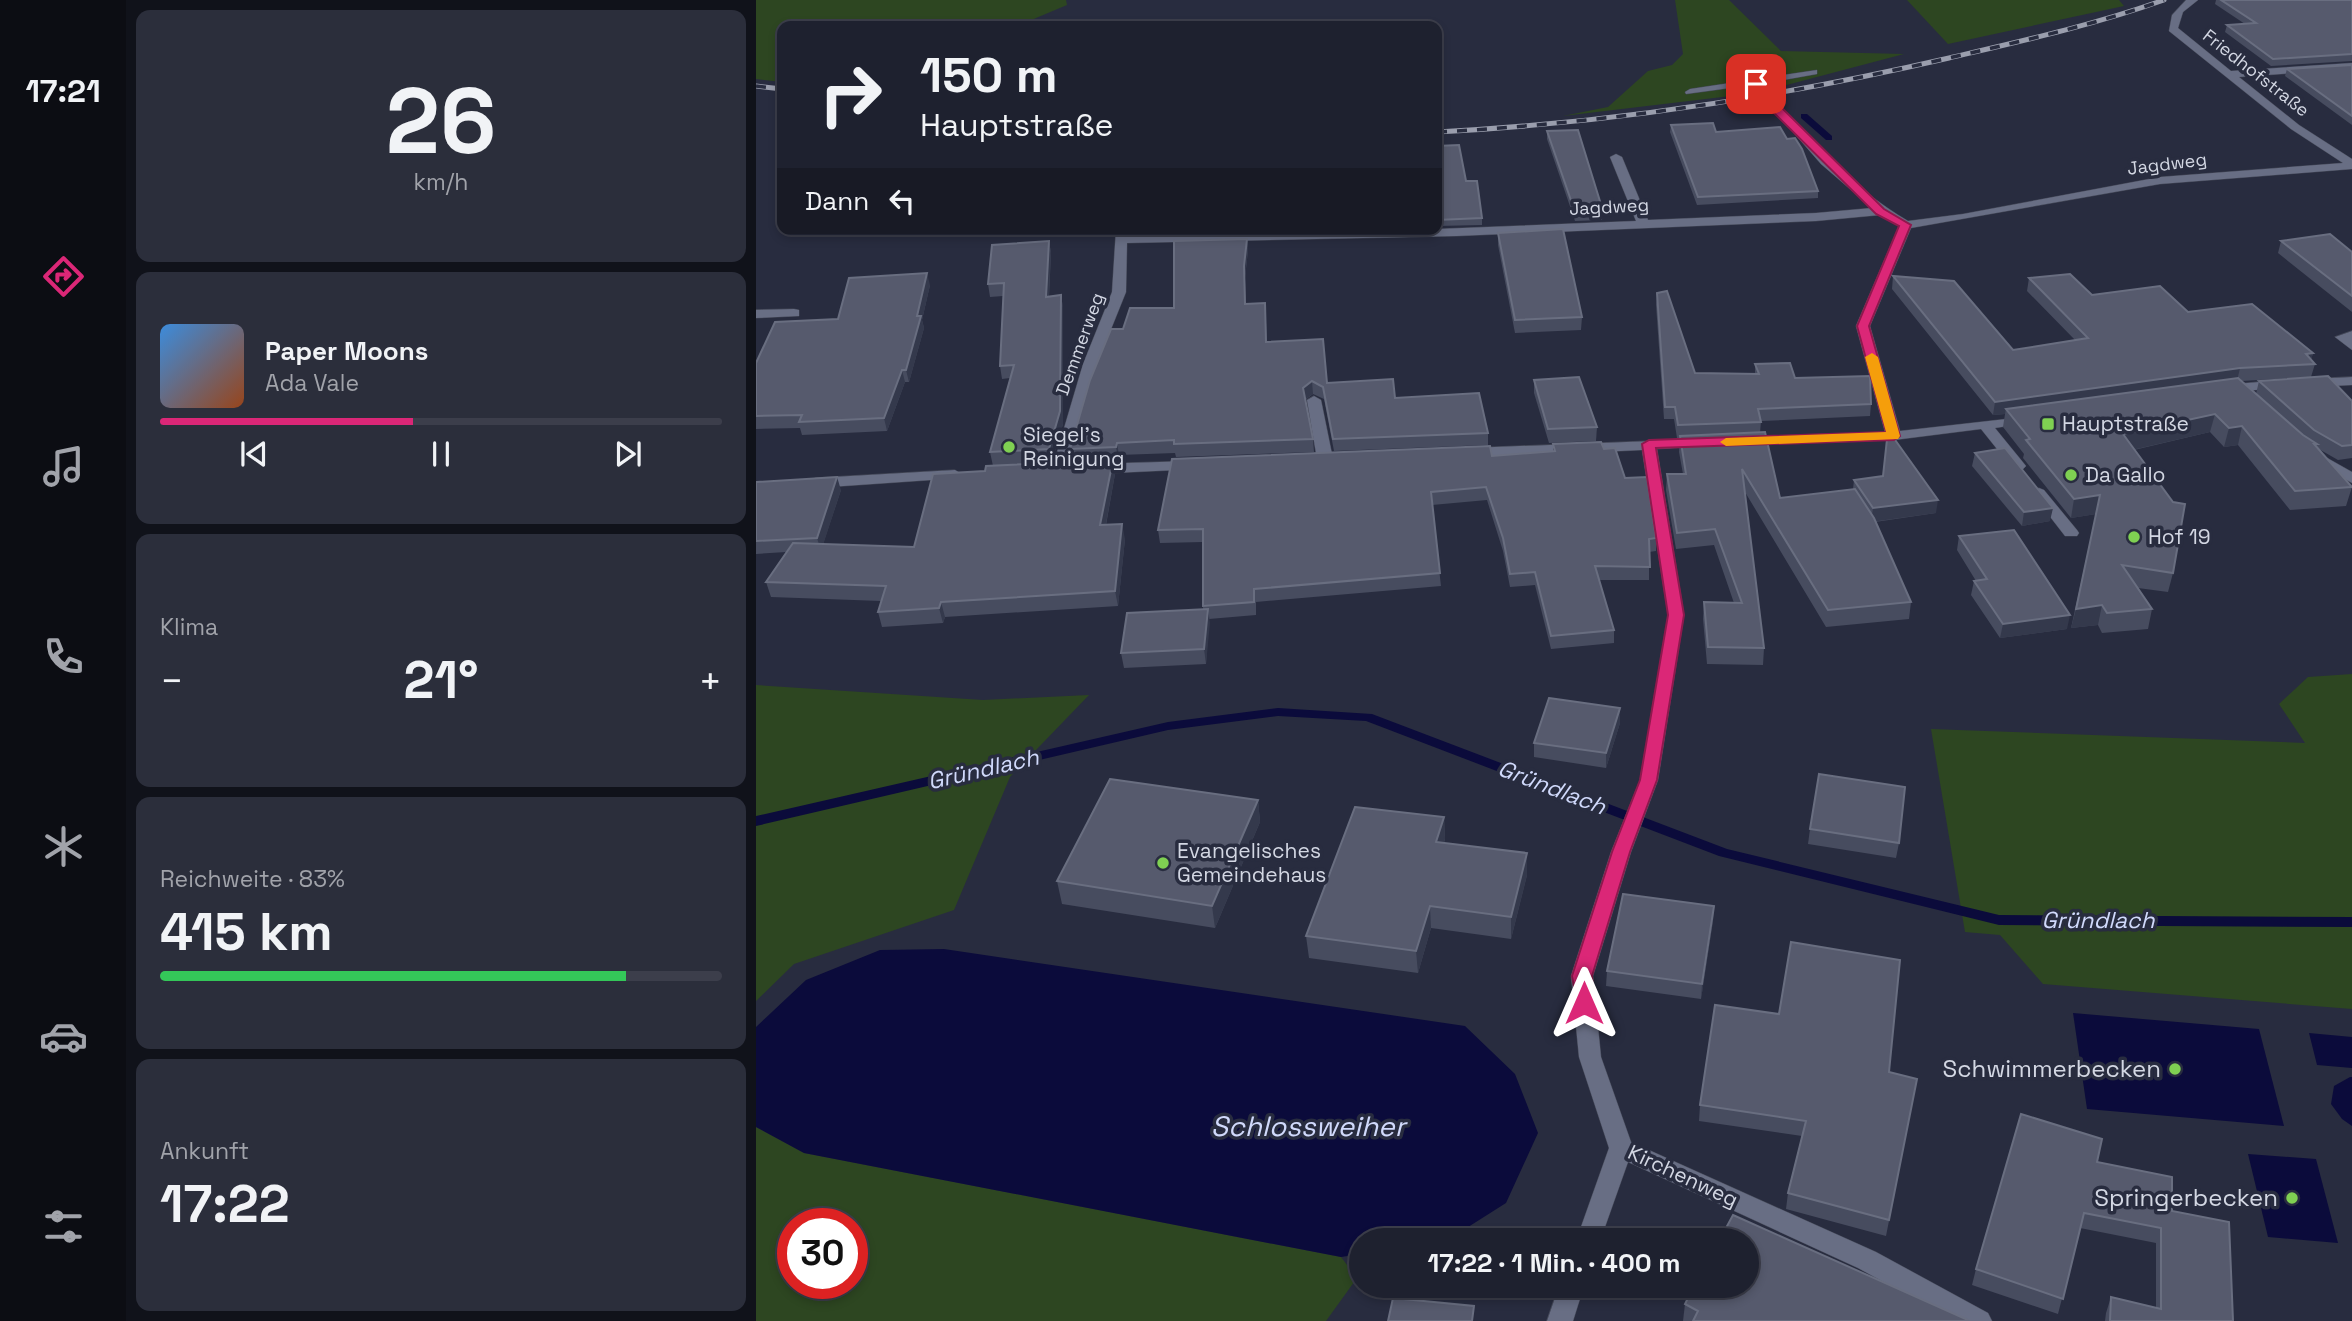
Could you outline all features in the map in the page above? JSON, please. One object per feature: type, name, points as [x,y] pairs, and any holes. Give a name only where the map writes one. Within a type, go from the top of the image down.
[{"type":"street","name":"Friedhofstraße","points":[[2193,0],[2184,5],[2175,16],[2173,30],[2295,127],[2352,165]]},
{"type":"street","points":[[2229,74],[2352,66]]},
{"type":"street","points":[[1690,92],[1756,84],[1814,72]]},
{"type":"street","points":[[1756,84],[1778,111],[1880,211],[1906,225],[1863,326],[1894,436]]},
{"type":"street","points":[[1616,157],[1643,223]]},
{"type":"street","name":"Jagdweg","points":[[1906,225],[1945,221],[2134,185],[2224,174],[2352,165]]},
{"type":"street","name":"Jagdweg","points":[[1442,232],[1816,217],[1880,211]]},
{"type":"street","name":"Demmerweg","points":[[1121,235],[1119,292],[1090,364],[1053,470],[1204,465]]},
{"type":"street","points":[[756,314],[794,313]]},
{"type":"street","points":[[2352,335],[2342,337],[2352,346]]},
{"type":"street","points":[[2211,391],[2237,387],[2352,381]]},
{"type":"street","points":[[2237,387],[2253,401]]},
{"type":"street","points":[[1314,400],[1325,459]]},
{"type":"street","points":[[1447,454],[1894,436],[2041,417]]},
{"type":"street","points":[[1985,425],[2071,533]]},
{"type":"street","name":"Kirchenweg","points":[[1649,444],[1676,615],[1649,780],[1621,852],[1582,976],[1590,1057],[1621,1148],[1867,1260],[1979,1321]]},
{"type":"street","points":[[2304,449],[2352,478]]},
{"type":"street","points":[[797,484],[977,474]]},
{"type":"street","points":[[1593,1228],[1621,1148]]},
{"type":"street","points":[[1560,1321],[1568,1298]]},
{"type":"green space","points":[[756,0],[1066,0],[1067,5],[1029,21],[777,21],[777,81],[756,79]]},
{"type":"green space","points":[[1675,0],[1729,0],[1781,51],[1904,54],[1756,93],[1563,116],[1608,107],[1648,71],[1672,65],[1683,54]]},
{"type":"green space","points":[[1907,0],[2119,0],[2124,6],[1948,44]]},
{"type":"green space","points":[[2352,674],[2352,1009],[2043,984],[2000,935],[1965,932],[1931,729],[2305,743],[2279,704],[2308,677]]},
{"type":"green space","points":[[756,685],[983,700],[1089,695],[1010,777],[954,910],[794,964],[756,1001]]},
{"type":"green space","points":[[756,1127],[804,1153],[1341,1257],[1349,1268],[1349,1289],[1326,1321],[756,1321]]},
{"type":"water","name":"Schlossweiher","points":[[944,949],[1465,1026],[1515,1074],[1538,1133],[1506,1203],[1467,1228],[1349,1228],[1349,1256],[1341,1257],[804,1153],[756,1127],[756,1027],[806,980],[880,950]]},
{"type":"water","name":"Schwimmerbecken","points":[[2073,1013],[2259,1029],[2284,1126],[2087,1109]]},
{"type":"water","points":[[2309,1033],[2352,1037],[2352,1068],[2317,1065]]},
{"type":"water","points":[[2350,1077],[2352,1126],[2342,1119],[2331,1104],[2334,1086]]},
{"type":"water","name":"Springerbecken","points":[[2248,1154],[2316,1159],[2338,1243],[2268,1237]]},
{"type":"building","points":[[2221,0],[2352,0],[2352,54],[2273,59],[2227,25],[2256,23]]},
{"type":"building","points":[[2352,65],[2352,116],[2287,69]]},
{"type":"building","points":[[1713,123],[1716,132],[1780,127],[1787,139],[1795,138],[1802,149],[1818,191],[1698,197],[1671,125]]},
{"type":"building","points":[[1578,130],[1603,211],[1575,212],[1547,131]]},
{"type":"building","points":[[1459,145],[1466,181],[1477,181],[1482,218],[1442,220],[1442,146]]},
{"type":"building","points":[[1563,229],[1582,317],[1515,320],[1498,233]]},
{"type":"building","points":[[2330,234],[2352,252],[2352,296],[2281,241]]},
{"type":"building","points":[[1247,239],[1244,266],[1245,304],[1265,303],[1266,342],[1323,339],[1327,383],[1393,379],[1395,398],[1479,393],[1488,433],[1333,439],[1323,387],[1312,381],[1303,388],[1313,439],[1174,444],[1174,440],[1070,449],[1090,380],[1111,329],[1123,329],[1130,308],[1174,308],[1174,241]]},
{"type":"building","points":[[1049,241],[1046,297],[1061,295],[1060,411],[1049,449],[990,452],[1014,365],[1000,366],[1004,283],[988,284],[992,245]]},
{"type":"building","points":[[927,273],[917,316],[921,316],[906,370],[902,370],[884,418],[799,422],[802,415],[756,416],[756,363],[775,322],[838,319],[849,278]]},
{"type":"building","points":[[2070,274],[2092,295],[2160,286],[2188,312],[2252,304],[2313,353],[2306,354],[2315,364],[2240,368],[1995,402],[1893,276],[1954,281],[2013,350],[2088,338],[2029,278]]},
{"type":"building","points":[[1667,291],[1695,373],[1759,374],[1755,364],[1790,363],[1795,378],[1870,376],[1871,404],[1758,409],[1761,422],[1678,425],[1675,407],[1665,407],[1657,293]]},
{"type":"building","points":[[2328,376],[2352,401],[2352,445],[2342,446],[2314,430],[2259,381]]},
{"type":"building","points":[[1579,377],[1597,427],[1548,429],[1534,380]]},
{"type":"building","points":[[2238,378],[2317,444],[2314,444],[2352,487],[2295,491],[2242,426],[2229,428],[2215,414],[2123,434],[2173,502],[2185,504],[2173,573],[2122,565],[2152,609],[2107,613],[2102,605],[2076,609],[2100,495],[2074,499],[2026,440],[2030,439],[2006,409]]},
{"type":"building","points":[[1888,430],[1938,500],[1873,508],[1854,480],[1883,476]]},
{"type":"building","points":[[1765,432],[1780,498],[1855,489],[1874,518],[1911,602],[1828,610],[1742,469],[1764,648],[1708,647],[1704,602],[1742,603],[1715,529],[1677,533],[1667,474],[1686,474],[1680,436]]},
{"type":"building","points":[[1601,442],[1604,449],[1615,448],[1625,478],[1647,477],[1656,538],[1649,539],[1650,567],[1595,566],[1614,630],[1551,636],[1535,572],[1510,574],[1503,538],[1486,487],[1431,492],[1440,573],[1254,589],[1254,602],[1203,606],[1203,529],[1158,530],[1172,459],[1490,446],[1492,456],[1555,451],[1553,444]]},
{"type":"building","points":[[2005,448],[2053,508],[2024,512],[1975,453]]},
{"type":"building","points":[[1113,460],[1100,525],[1122,524],[1115,591],[941,602],[939,608],[878,612],[886,586],[766,582],[793,543],[914,547],[933,474],[985,471],[986,466]]},
{"type":"building","points":[[837,477],[817,538],[756,541],[756,482]]},
{"type":"building","points":[[2014,530],[2070,615],[2003,624],[1974,581],[1987,579],[1959,536]]},
{"type":"building","points":[[1208,609],[1204,649],[1121,653],[1127,613]]},
{"type":"building","points":[[1549,698],[1620,708],[1606,753],[1534,743]]},
{"type":"building","points":[[1819,774],[1905,787],[1899,843],[1810,829]]},
{"type":"building","name":"Evangelisches Gemeindehaus","points":[[1110,779],[1258,800],[1212,906],[1057,881]]},
{"type":"building","points":[[1355,807],[1444,817],[1436,842],[1527,853],[1511,917],[1430,906],[1416,951],[1306,936]]},
{"type":"building","points":[[1623,894],[1714,906],[1702,984],[1607,971]]},
{"type":"building","points":[[1791,942],[1900,960],[1889,1072],[1917,1079],[1889,1220],[1788,1193],[1806,1121],[1700,1105],[1715,1005],[1779,1014]]},
{"type":"building","points":[[2021,1114],[2102,1139],[2097,1162],[2172,1177],[2172,1211],[2229,1222],[2233,1321],[2110,1321],[2111,1297],[2161,1309],[2161,1228],[2084,1213],[2063,1299],[1976,1269]]},
{"type":"building","points":[[1733,1215],[1968,1321],[1693,1321],[1698,1311],[1685,1304],[1688,1298],[1759,1298],[1759,1228],[1726,1228]]},
{"type":"building","points":[[1393,1298],[1474,1306],[1472,1321],[1388,1321]]},
{"type":"waterway","points":[[1804,116],[1829,138]]},
{"type":"waterway","name":"Gründlach","points":[[756,821],[1168,726],[1278,712],[1368,717],[1724,853],[1999,920],[2352,922]]},
{"type":"railway","points":[[1442,132],[1631,115],[1822,85],[2031,39],[2164,0]]},
{"type":"railway","points":[[756,86],[777,88]]},
{"type":"slow traffic","points":[[1726,442],[1894,436],[1872,357]]},
{"type":"place","name":"Hauptstraße","points":[[2048,424]]},
{"type":"place","name":"Siegel's Reinigung","points":[[1009,447]]},
{"type":"place","name":"Da Gallo","points":[[2071,475]]},
{"type":"place","name":"Hof 19","points":[[2134,537]]},
{"type":"place","name":"Evangelisches Gemeindehaus","points":[[1163,863]]},
{"type":"place","name":"Schwimmerbecken","points":[[2175,1069]]},
{"type":"place","name":"Springerbecken","points":[[2292,1198]]},
{"type":"route","points":[[1584,1003],[1582,976],[1621,852],[1649,780],[1676,615],[1649,444],[1894,436],[1863,326],[1906,225],[1880,211],[1778,111],[1756,84]]}]
